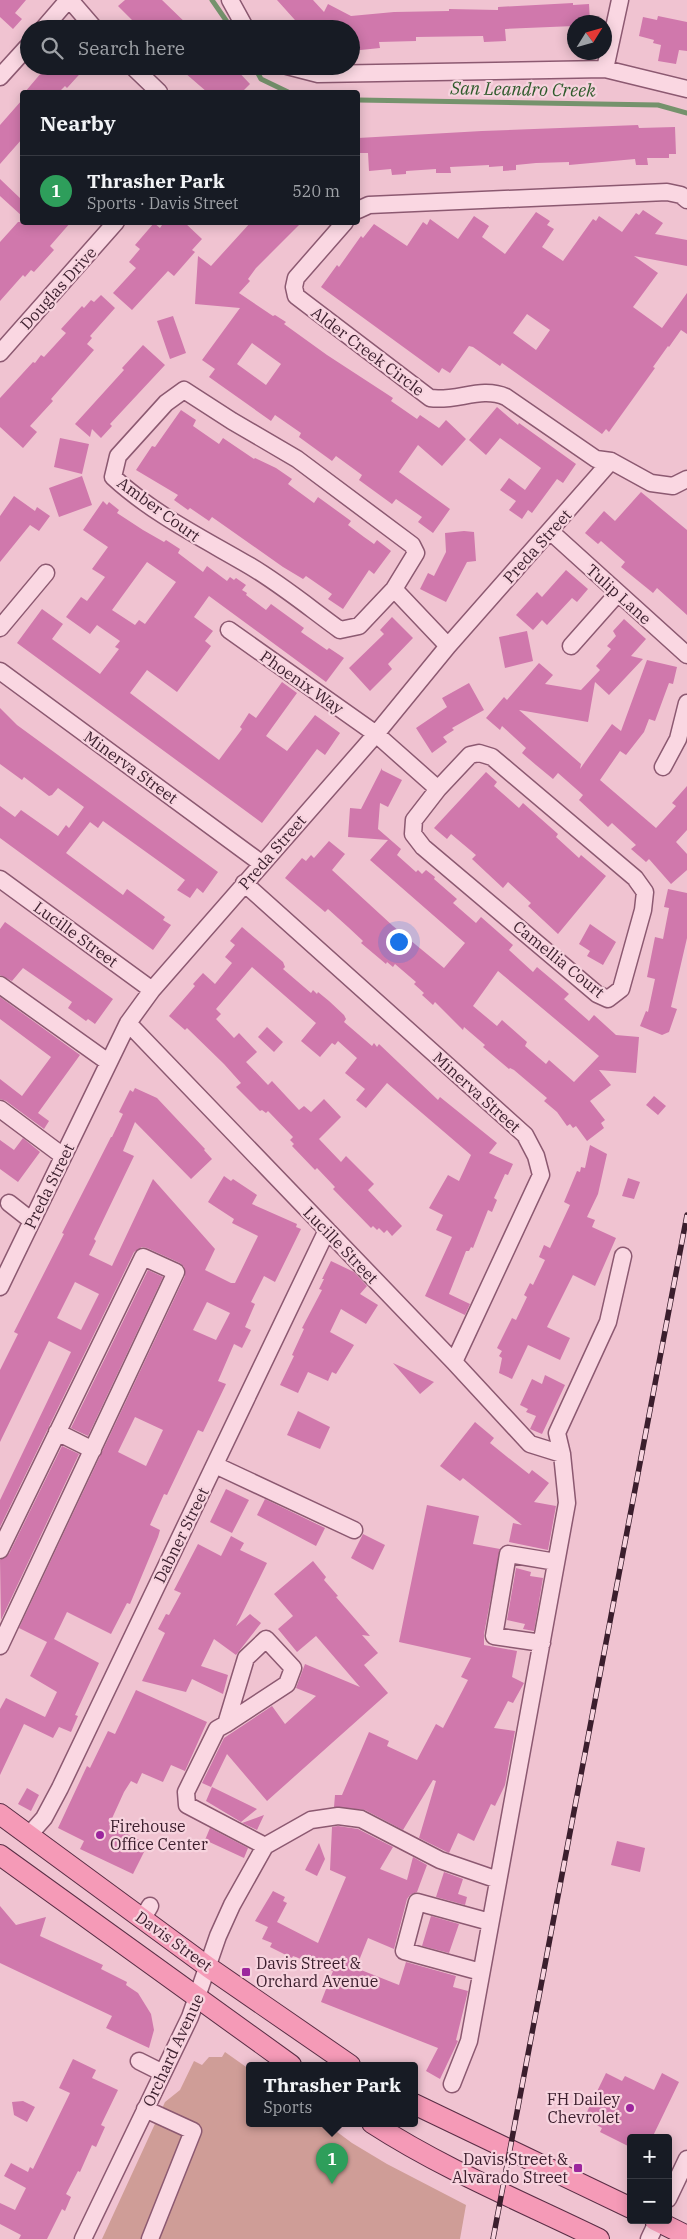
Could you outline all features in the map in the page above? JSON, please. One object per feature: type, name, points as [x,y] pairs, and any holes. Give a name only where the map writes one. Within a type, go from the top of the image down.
[{"type":"main road","name":"Davis Street","points":[[0,1814],[147,1912],[208,1966],[346,2062]]},
{"type":"main road","name":"Davis Street","points":[[0,1855],[287,2062]]},
{"type":"main road","points":[[418,2106],[627,2206]]},
{"type":"main road","points":[[378,2127],[485,2184],[599,2239]]},
{"type":"main road","points":[[655,2225],[687,2236]]},
{"type":"street","points":[[51,20],[69,0],[87,20]]},
{"type":"street","points":[[230,0],[241,20]]},
{"type":"street","points":[[605,69],[620,0]]},
{"type":"street","points":[[0,77],[20,55]]},
{"type":"street","points":[[360,73],[605,69],[687,88]]},
{"type":"street","points":[[142,75],[158,90]]},
{"type":"street","points":[[360,209],[369,205],[667,192],[681,195],[687,200]]},
{"type":"street","name":"Douglas Drive","points":[[0,352],[113,225]]},
{"type":"street","name":"Alder Creek Circle","points":[[342,225],[296,278],[294,287],[296,296],[430,398],[442,400],[493,391],[506,397],[596,459],[612,462],[651,483],[673,486],[687,479]]},
{"type":"street","name":"Amber Court","points":[[184,390],[232,422],[297,459],[412,545],[416,553],[394,590],[359,626],[340,630],[251,567],[216,548],[127,489],[113,477],[118,456],[166,403],[184,390]]},
{"type":"street","name":"Preda Street","points":[[0,1288],[108,1062],[128,1023],[152,990],[261,863],[376,734],[448,646],[612,462]]},
{"type":"street","name":"Tulip Lane","points":[[551,532],[687,656]]},
{"type":"street","points":[[0,628],[46,573]]},
{"type":"street","points":[[394,590],[448,646]]},
{"type":"street","points":[[571,646],[618,592]]},
{"type":"street","name":"Phoenix Way","points":[[229,630],[376,734]]},
{"type":"street","name":"Minerva Street","points":[[0,671],[261,863]]},
{"type":"street","points":[[662,767],[678,739],[687,703]]},
{"type":"street","points":[[376,734],[438,789]]},
{"type":"street","name":"Camellia Court","points":[[479,753],[492,757],[635,878],[645,892],[643,910],[621,989],[608,999],[597,994],[423,847],[413,834],[414,820],[438,789],[470,755],[479,753]]},
{"type":"street","name":"Lucille Street","points":[[0,879],[152,990]]},
{"type":"street","name":"Minerva Street","points":[[244,883],[525,1135],[536,1156],[541,1175],[454,1362]]},
{"type":"street","points":[[0,985],[108,1062]]},
{"type":"street","name":"Lucille Street","points":[[128,1023],[454,1362],[530,1444],[562,1454]]},
{"type":"street","points":[[0,1109],[63,1156]]},
{"type":"street","points":[[8,1203],[32,1221]]},
{"type":"street","name":"Dabner Street","points":[[30,1835],[44,1818],[60,1788],[327,1230]]},
{"type":"street","points":[[452,2084],[469,2041],[567,1503],[562,1454],[557,1433],[608,1322],[623,1256]]},
{"type":"street","points":[[0,1550],[143,1257],[176,1272],[3,1639]]},
{"type":"street","points":[[57,1432],[93,1450]]},
{"type":"street","points":[[215,1465],[354,1530]]},
{"type":"street","points":[[542,1642],[494,1636],[508,1554],[556,1562]]},
{"type":"street","points":[[226,1724],[246,1658],[266,1639],[293,1668],[287,1684],[226,1724],[218,1729],[186,1792],[187,1805],[264,1846],[311,1820],[338,1816],[361,1819],[440,1860],[498,1880]]},
{"type":"street","name":"Orchard Avenue","points":[[83,2239],[198,1998],[208,1966],[232,1905],[264,1846]]},
{"type":"street","points":[[482,1972],[404,1951],[417,1902],[490,1922]]},
{"type":"street","points":[[139,2061],[163,2073]]},
{"type":"street","points":[[145,2109],[193,2131],[150,2239]]},
{"type":"street","points":[[672,2190],[687,2158]]},
{"type":"shaded area","points":[[225,2052],[246,2067],[246,2127],[330,2127],[352,2143],[387,2164],[466,2205],[460,2239],[102,2239],[165,2102],[180,2090],[194,2061],[202,2065],[209,2057],[222,2057]]},
{"type":"building","points":[[0,0],[26,0],[15,13],[22,19],[13,29],[0,17]]},
{"type":"building","points":[[125,0],[162,0],[183,20],[132,20],[118,6]]},
{"type":"building","points":[[277,0],[313,0],[324,12],[328,4],[351,16],[394,12],[449,11],[449,9],[498,10],[498,7],[573,3],[573,5],[589,4],[590,15],[567,15],[567,26],[505,29],[506,41],[484,42],[483,36],[416,37],[416,41],[379,42],[380,48],[360,50],[360,20],[295,20]]},
{"type":"building","points":[[658,16],[687,22],[687,51],[679,50],[676,64],[658,61],[661,45],[653,43],[654,40],[639,36],[643,17],[657,20]]},
{"type":"building","points":[[39,75],[79,75],[67,88],[65,86],[61,90],[27,90]]},
{"type":"building","points":[[187,75],[242,75],[250,84],[244,90],[205,90]]},
{"type":"building","points":[[20,102],[20,141],[0,164],[0,125]]},
{"type":"building","points":[[638,125],[639,128],[675,127],[676,154],[669,154],[669,158],[647,158],[648,165],[636,165],[635,159],[569,165],[569,162],[536,163],[516,165],[516,170],[503,171],[503,166],[450,167],[451,173],[436,173],[436,169],[406,171],[406,174],[392,175],[391,169],[369,171],[368,153],[360,153],[360,138]]},
{"type":"building","points":[[0,179],[20,198],[20,214],[0,196]]},
{"type":"building","points":[[643,210],[663,223],[655,234],[687,240],[687,266],[634,256],[658,273],[633,307],[662,328],[687,293],[687,334],[681,330],[653,367],[655,368],[609,432],[606,429],[602,434],[502,363],[500,366],[473,347],[469,346],[450,373],[442,368],[439,373],[321,287],[337,265],[339,267],[361,236],[363,238],[374,224],[407,246],[423,222],[427,225],[430,219],[458,239],[474,216],[489,226],[482,237],[505,254],[536,212],[550,221],[547,225],[554,229],[542,247],[563,261],[593,219],[596,221],[599,216],[622,232],[636,213],[639,215]],"holes":[[[527,314],[550,330],[536,350],[513,333]]]},
{"type":"building","points":[[18,222],[20,222],[20,225],[68,225],[50,246],[54,250],[34,272],[31,270],[25,277],[23,275],[0,301],[0,242]]},
{"type":"building","points":[[152,225],[160,228],[162,225],[187,225],[202,239],[192,250],[195,252],[174,276],[168,271],[132,310],[113,293],[136,268],[129,262],[140,249],[135,245]]},
{"type":"building","points":[[248,225],[299,225],[256,268],[248,279],[250,281],[239,293],[273,316],[275,315],[286,322],[284,324],[393,398],[391,401],[417,419],[420,415],[439,428],[446,420],[466,439],[442,466],[418,445],[399,472],[450,509],[433,533],[418,522],[422,517],[396,499],[392,504],[359,480],[362,475],[336,456],[332,461],[299,437],[301,433],[275,415],[271,421],[209,377],[215,369],[202,360],[240,308],[195,304],[198,256],[211,266]],"holes":[[[252,343],[281,364],[266,385],[237,364]]]},
{"type":"building","points":[[101,295],[115,308],[90,336],[92,338],[87,344],[94,350],[30,426],[37,432],[23,448],[0,427],[0,398],[33,362],[35,363],[41,355],[44,357],[66,333],[61,329],[82,306],[84,308],[91,300],[94,302]]},
{"type":"building","points":[[173,316],[186,353],[170,359],[157,321]]},
{"type":"building","points":[[143,345],[165,365],[110,424],[112,426],[101,438],[92,429],[90,437],[75,424],[124,370],[122,368]]},
{"type":"building","points":[[497,407],[518,425],[519,423],[576,464],[563,483],[557,479],[532,513],[528,510],[522,519],[509,510],[516,501],[500,490],[509,478],[525,490],[541,468],[500,438],[486,455],[469,440]]},
{"type":"building","points":[[181,410],[196,420],[193,426],[219,444],[223,438],[254,459],[276,468],[292,479],[288,484],[314,503],[318,497],[351,521],[348,525],[364,537],[374,544],[377,540],[391,551],[374,574],[369,570],[343,609],[328,599],[332,594],[306,576],[303,579],[283,567],[212,517],[209,521],[190,508],[188,510],[174,500],[178,495],[136,470],[152,446],[155,447]]},
{"type":"building","points":[[60,438],[89,444],[82,474],[54,467]]},
{"type":"building","points":[[82,476],[92,505],[59,517],[49,488]]},
{"type":"building","points":[[641,492],[687,530],[687,615],[657,588],[653,593],[621,567],[625,562],[601,541],[598,544],[585,533],[604,511],[615,521]]},
{"type":"building","points":[[14,496],[35,511],[37,507],[50,516],[39,531],[30,525],[0,562],[0,516]]},
{"type":"building","points":[[103,501],[107,505],[109,502],[119,510],[117,513],[164,542],[166,540],[180,549],[178,553],[203,572],[207,566],[227,581],[230,577],[234,580],[236,578],[246,585],[242,590],[247,593],[246,595],[266,610],[271,604],[304,628],[301,632],[327,650],[329,648],[344,658],[326,682],[209,596],[194,617],[213,631],[205,641],[211,646],[177,692],[147,670],[130,693],[219,760],[242,729],[240,727],[249,713],[256,718],[282,682],[297,693],[266,736],[287,751],[315,715],[340,733],[325,755],[317,749],[262,823],[17,643],[42,609],[63,624],[52,639],[100,674],[119,649],[115,647],[120,641],[97,625],[90,634],[66,617],[81,597],[87,601],[105,577],[92,569],[108,547],[83,530]],"holes":[[[147,562],[176,582],[145,624],[139,620],[135,625],[112,610]]]},
{"type":"building","points":[[474,532],[476,561],[467,562],[446,602],[420,589],[428,573],[434,576],[446,552],[445,533]]},
{"type":"building","points":[[566,570],[588,589],[577,602],[572,598],[547,625],[542,620],[533,630],[516,615],[537,592],[542,597]]},
{"type":"building","points":[[392,617],[413,638],[388,664],[392,669],[370,691],[349,668],[384,634],[380,630]]},
{"type":"building","points":[[624,619],[646,639],[631,656],[643,659],[609,695],[595,682],[588,722],[519,710],[581,764],[580,769],[612,724],[621,731],[647,660],[677,667],[673,684],[669,683],[655,721],[649,719],[644,732],[626,755],[620,751],[600,780],[656,828],[676,806],[672,803],[687,786],[687,830],[676,842],[687,854],[687,870],[671,884],[649,859],[646,862],[631,849],[636,845],[612,823],[608,827],[579,800],[583,795],[558,773],[553,779],[522,753],[526,748],[502,726],[500,730],[486,718],[504,697],[507,700],[539,663],[553,675],[545,684],[581,690],[600,670],[596,666],[611,649],[607,646],[616,636],[613,631]]},
{"type":"building","points":[[527,631],[533,661],[505,668],[499,637]]},
{"type":"building","points":[[469,683],[484,710],[452,728],[454,730],[443,737],[447,742],[432,753],[416,728],[447,707],[442,698]]},
{"type":"building","points":[[0,708],[17,725],[218,872],[203,893],[197,888],[190,898],[177,890],[185,880],[103,821],[98,828],[90,822],[66,853],[123,895],[127,889],[165,917],[163,920],[171,925],[153,950],[0,838],[0,806],[15,817],[21,810],[58,836],[66,825],[69,828],[84,807],[58,788],[49,796],[24,777],[22,780],[0,764]]},
{"type":"building","points":[[382,768],[382,770],[402,780],[388,807],[380,803],[378,829],[401,849],[397,855],[416,872],[418,870],[422,874],[426,870],[435,877],[434,879],[457,899],[453,903],[476,923],[481,917],[513,945],[509,950],[533,972],[537,967],[569,994],[564,999],[589,1021],[594,1015],[616,1035],[639,1037],[636,1073],[599,1070],[611,1085],[590,1101],[605,1120],[601,1123],[604,1128],[587,1141],[576,1126],[573,1128],[570,1124],[567,1126],[557,1112],[544,1101],[547,1098],[483,1047],[485,1045],[464,1027],[463,1030],[435,1002],[433,1005],[422,995],[424,993],[414,984],[416,982],[395,964],[393,967],[387,962],[386,964],[361,943],[363,941],[328,909],[325,912],[285,878],[302,858],[306,861],[311,855],[314,858],[329,841],[345,854],[332,870],[393,926],[444,968],[465,943],[370,860],[388,840],[348,837],[350,808],[361,809]],"holes":[[[498,971],[599,1056],[574,1082],[549,1060],[546,1064],[525,1046],[527,1042],[502,1020],[497,1026],[473,1006]]]},
{"type":"building","points":[[486,772],[497,782],[494,786],[519,808],[523,803],[558,834],[556,837],[579,858],[581,855],[606,876],[558,934],[528,906],[531,903],[508,882],[503,888],[472,859],[476,855],[451,834],[447,839],[434,828]]},
{"type":"building","points":[[668,889],[687,893],[687,938],[671,1007],[677,1009],[669,1032],[662,1035],[640,1026],[646,1011],[648,1012],[655,979],[647,977],[655,937],[663,939],[669,908],[664,907]]},
{"type":"building","points":[[5,922],[113,999],[95,1024],[88,1019],[86,1021],[68,1008],[72,1002],[23,968],[12,981],[0,975],[0,929]]},
{"type":"building","points":[[590,924],[616,942],[603,965],[587,956],[590,951],[579,944]]},
{"type":"building","points":[[242,927],[283,962],[285,967],[283,969],[311,993],[313,990],[317,994],[318,992],[329,1001],[344,1015],[346,1019],[344,1022],[372,1046],[374,1043],[377,1047],[379,1044],[438,1100],[440,1097],[497,1143],[489,1153],[513,1164],[508,1175],[505,1174],[494,1198],[497,1200],[492,1212],[488,1210],[473,1248],[471,1247],[469,1251],[466,1251],[449,1294],[470,1304],[465,1315],[425,1296],[452,1237],[436,1230],[443,1215],[429,1208],[448,1175],[459,1181],[471,1155],[387,1083],[366,1108],[356,1100],[365,1089],[345,1073],[357,1058],[338,1041],[335,1045],[332,1043],[320,1057],[301,1041],[316,1023],[252,967],[216,1009],[221,1014],[216,1019],[234,1038],[239,1033],[257,1052],[246,1062],[268,1085],[272,1081],[299,1110],[304,1106],[311,1112],[324,1099],[341,1117],[319,1139],[341,1162],[346,1156],[374,1184],[368,1190],[402,1226],[392,1236],[387,1230],[384,1233],[379,1228],[377,1230],[373,1226],[371,1228],[333,1189],[335,1187],[317,1168],[315,1170],[292,1146],[294,1144],[290,1140],[293,1137],[268,1111],[266,1113],[262,1110],[260,1111],[236,1087],[241,1083],[224,1064],[187,1028],[185,1030],[169,1016],[195,986],[193,984],[203,973],[215,984],[232,963],[225,957],[235,945],[230,941]]},
{"type":"building","points":[[0,997],[80,1055],[38,1113],[49,1121],[44,1129],[6,1101],[0,1099],[0,1079],[22,1096],[51,1057],[0,1019]]},
{"type":"building","points":[[267,1027],[283,1042],[274,1052],[258,1037]]},
{"type":"building","points":[[135,1088],[157,1098],[212,1159],[191,1179],[135,1122],[123,1151],[134,1156],[94,1239],[96,1241],[89,1255],[112,1266],[153,1179],[215,1249],[205,1270],[231,1283],[235,1283],[258,1236],[232,1223],[234,1219],[208,1202],[224,1176],[231,1181],[233,1179],[257,1195],[252,1204],[297,1224],[296,1227],[301,1229],[275,1282],[264,1276],[251,1302],[255,1304],[245,1327],[251,1330],[242,1348],[234,1344],[218,1381],[226,1384],[203,1432],[198,1430],[167,1495],[164,1494],[150,1525],[160,1530],[130,1604],[127,1603],[111,1634],[67,1612],[54,1639],[99,1663],[75,1715],[78,1716],[71,1732],[59,1727],[53,1738],[24,1724],[0,1775],[0,1709],[6,1698],[45,1717],[57,1692],[30,1676],[47,1642],[19,1628],[185,1276],[184,1267],[180,1263],[147,1248],[142,1247],[134,1252],[0,1527],[0,1500],[71,1352],[49,1341],[0,1442],[0,1370],[18,1334],[14,1332],[123,1114],[119,1112],[130,1090],[133,1092]],"holes":[[[75,1282],[99,1294],[81,1330],[57,1318]],[[207,1302],[230,1313],[216,1340],[193,1330]],[[135,1417],[163,1430],[146,1466],[118,1452]]]},
{"type":"building","points":[[654,1096],[666,1106],[658,1115],[646,1105]]},
{"type":"building","points":[[23,1138],[40,1152],[18,1182],[0,1169],[0,1140],[14,1150]]},
{"type":"building","points":[[590,1145],[607,1154],[598,1194],[587,1217],[595,1220],[592,1227],[616,1238],[595,1286],[573,1275],[547,1327],[570,1338],[560,1360],[528,1345],[512,1379],[499,1373],[502,1358],[499,1356],[502,1351],[497,1348],[512,1318],[516,1320],[527,1297],[524,1295],[530,1283],[533,1285],[545,1260],[539,1257],[544,1245],[550,1248],[570,1205],[564,1202],[577,1171],[580,1172],[581,1167],[585,1168]]},
{"type":"building","points":[[628,1178],[640,1182],[634,1199],[622,1196]]},
{"type":"building","points":[[331,1261],[354,1272],[367,1286],[360,1294],[378,1305],[366,1324],[341,1309],[330,1332],[354,1345],[336,1374],[332,1372],[328,1381],[308,1372],[298,1393],[280,1385],[294,1356],[292,1355],[304,1329],[302,1328],[322,1290],[319,1289],[324,1279],[322,1279]]},
{"type":"building","points":[[148,1270],[163,1277],[88,1436],[71,1428]]},
{"type":"building","points":[[393,1363],[434,1382],[420,1394]]},
{"type":"building","points":[[545,1375],[565,1385],[542,1434],[530,1429],[536,1416],[526,1412],[528,1409],[520,1405],[532,1379],[542,1384]]},
{"type":"building","points":[[298,1411],[330,1427],[320,1449],[287,1435]]},
{"type":"building","points":[[475,1422],[494,1438],[490,1443],[529,1474],[532,1470],[549,1483],[534,1502],[556,1506],[548,1550],[509,1542],[513,1523],[522,1525],[463,1478],[460,1481],[440,1466]]},
{"type":"building","points":[[62,1446],[79,1454],[1,1620],[0,1560],[9,1554]]},
{"type":"building","points":[[226,1489],[249,1500],[232,1533],[210,1522]]},
{"type":"building","points":[[265,1499],[325,1528],[316,1546],[257,1515]]},
{"type":"building","points":[[427,1505],[479,1516],[473,1544],[500,1549],[484,1634],[484,1645],[517,1651],[512,1677],[524,1683],[513,1703],[508,1701],[494,1728],[515,1731],[505,1785],[495,1806],[491,1804],[474,1841],[458,1833],[449,1853],[419,1838],[436,1781],[433,1780],[403,1830],[365,1810],[334,1807],[335,1795],[342,1795],[369,1732],[389,1741],[387,1746],[417,1760],[436,1724],[443,1728],[468,1680],[461,1677],[471,1658],[399,1642]]},
{"type":"building","points":[[363,1534],[385,1545],[373,1570],[351,1558]]},
{"type":"building","points":[[231,1536],[244,1543],[240,1550],[267,1563],[236,1626],[250,1614],[261,1623],[236,1655],[214,1639],[201,1666],[228,1675],[223,1694],[192,1679],[186,1692],[142,1681],[165,1633],[158,1629],[166,1614],[169,1615],[181,1593],[174,1590],[198,1544],[221,1556]]},
{"type":"building","points":[[313,1561],[326,1577],[324,1580],[338,1596],[336,1597],[370,1636],[362,1635],[378,1653],[364,1665],[388,1693],[267,1801],[227,1754],[211,1787],[202,1783],[224,1738],[272,1706],[285,1724],[316,1696],[296,1688],[305,1664],[360,1687],[316,1636],[297,1652],[278,1629],[293,1616],[274,1594]]},
{"type":"building","points":[[516,1568],[531,1572],[530,1576],[543,1578],[534,1631],[523,1629],[525,1624],[507,1620]]},
{"type":"building","points":[[136,1690],[207,1722],[185,1771],[171,1765],[163,1782],[142,1773],[137,1784],[131,1781],[124,1792],[109,1825],[148,1844],[133,1874],[80,1849],[84,1841],[58,1828],[87,1766],[90,1768],[108,1731],[115,1734]]},
{"type":"building","points":[[212,1787],[257,1809],[241,1822],[206,1801]]},
{"type":"building","points":[[27,1788],[39,1795],[31,1811],[18,1804]]},
{"type":"building","points":[[264,1815],[257,1830],[242,1823]]},
{"type":"building","points":[[332,1827],[358,1829],[393,1847],[380,1869],[407,1880],[413,1857],[427,1865],[417,1892],[410,1895],[407,1899],[394,1949],[368,1938],[356,1968],[399,1985],[406,1962],[456,1976],[453,1987],[468,1991],[456,2040],[458,2041],[440,2079],[426,2071],[438,2048],[321,2002],[333,1971],[293,1956],[292,1958],[270,1947],[272,1943],[262,1939],[268,1927],[255,1921],[273,1891],[285,1897],[283,1901],[287,1903],[277,1922],[318,1943],[346,1877],[330,1870]]},
{"type":"building","points":[[210,1828],[248,1848],[244,1858],[205,1840]]},
{"type":"building","points":[[617,1841],[645,1848],[640,1872],[611,1865]]},
{"type":"building","points":[[319,1843],[325,1859],[317,1876],[305,1870]]},
{"type":"building","points":[[444,1872],[463,1879],[458,1894],[467,1897],[465,1905],[436,1897]]},
{"type":"building","points":[[0,1906],[16,1925],[46,1917],[40,1936],[103,1965],[101,1969],[127,1982],[126,1985],[138,1993],[151,2014],[154,2030],[149,2048],[106,2028],[112,2016],[0,1963]]},
{"type":"building","points":[[431,1916],[459,1924],[449,1953],[422,1946]]},
{"type":"building","points":[[73,2059],[96,2070],[92,2078],[118,2090],[101,2125],[105,2127],[96,2147],[92,2145],[80,2172],[78,2171],[66,2194],[71,2197],[65,2211],[62,2209],[47,2239],[19,2239],[21,2235],[0,2224],[0,2203],[15,2210],[26,2188],[4,2176],[11,2163],[28,2172],[30,2167],[33,2169],[70,2093],[59,2088]]},
{"type":"building","points":[[606,2073],[622,2081],[625,2076],[654,2090],[662,2073],[679,2082],[654,2134],[627,2134],[627,2146],[600,2132],[602,2128],[584,2118]]},
{"type":"building","points":[[23,2101],[35,2107],[27,2122],[14,2115],[12,2102]]},
{"type":"waterway","name":"San Leandro Creek","points":[[212,0],[226,20]]},
{"type":"waterway","name":"San Leandro Creek","points":[[259,75],[261,79],[284,90]]},
{"type":"waterway","name":"San Leandro Creek","points":[[360,100],[658,105],[687,113]]},
{"type":"railway","points":[[493,2239],[687,1215]]},
{"type":"place","name":"Firehouse Office Center","points":[[100,1835]]},
{"type":"place","name":"Davis Street & Orchard Avenue","points":[[246,1972]]},
{"type":"place","name":"FH Dailey Chevrolet","points":[[630,2108]]},
{"type":"place","name":"Davis Street & Alvarado Street","points":[[578,2168]]},
{"type":"place","name":"Thrasher Park","points":[[332,2184]]}]
